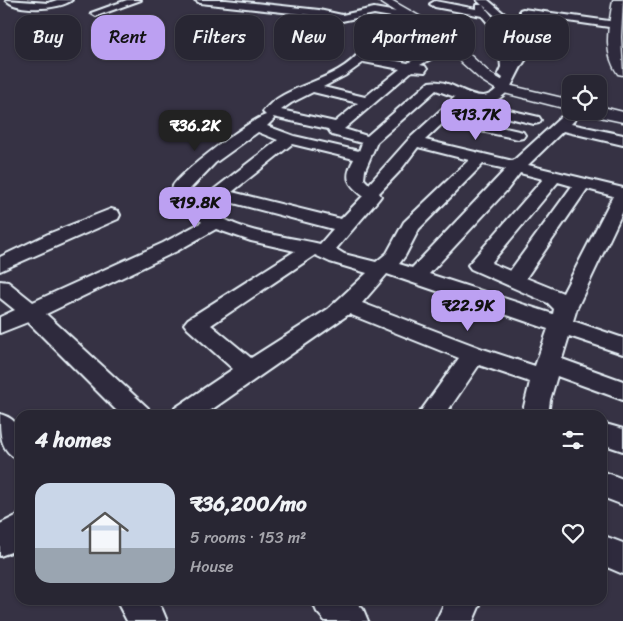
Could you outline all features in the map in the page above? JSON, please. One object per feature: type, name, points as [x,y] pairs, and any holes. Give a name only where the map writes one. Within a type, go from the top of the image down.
[{"type":"main road","points":[[619,0],[619,50],[621,66]]},
{"type":"main road","points":[[461,60],[502,86],[562,103]]},
{"type":"main road","points":[[607,113],[623,117]]},
{"type":"street","points":[[11,0],[48,6],[67,0]]},
{"type":"street","points":[[96,13],[136,0]]},
{"type":"street","points":[[200,0],[268,4],[342,18],[446,0]]},
{"type":"street","points":[[250,370],[196,324],[318,250],[345,226],[372,196],[371,192],[393,169],[414,142],[461,100],[486,100],[502,86],[520,59],[516,48],[516,29],[471,0]]},
{"type":"street","points":[[482,0],[497,28],[495,38],[508,59],[502,86]]},
{"type":"street","points":[[354,6],[374,12]]},
{"type":"street","points":[[409,6],[490,12],[507,6]]},
{"type":"street","points":[[523,12],[619,24]]},
{"type":"street","points":[[337,127],[270,112],[285,100],[348,69],[364,55],[421,69],[438,80],[402,110],[367,149],[356,172],[356,179],[362,187],[371,192]]},
{"type":"street","points":[[367,149],[335,129],[411,66],[422,60]]},
{"type":"street","points":[[348,69],[396,79]]},
{"type":"street","points":[[434,85],[461,100],[534,120]]},
{"type":"street","points":[[311,88],[369,102]]},
{"type":"street","points":[[276,114],[255,126],[209,160],[181,188],[181,194],[207,216],[260,236],[318,250],[337,258],[416,276],[564,317],[623,345]]},
{"type":"street","points":[[440,118],[518,135]]},
{"type":"street","points":[[416,276],[501,186],[516,167],[566,120]]},
{"type":"street","points":[[255,126],[289,139],[367,149]]},
{"type":"street","points":[[560,126],[623,140]]},
{"type":"street","points":[[0,326],[170,246],[207,216],[219,194],[289,139]]},
{"type":"street","points":[[414,142],[623,193],[564,317],[547,371],[541,410]]},
{"type":"street","points":[[192,410],[250,370],[330,319],[346,305],[395,256],[411,226],[481,157]]},
{"type":"street","points":[[554,177],[478,265],[556,298],[564,317]]},
{"type":"street","points":[[513,281],[583,184]]},
{"type":"street","points":[[219,194],[345,226]]},
{"type":"street","points":[[0,264],[111,215]]},
{"type":"street","points":[[0,287],[32,312],[133,410]]},
{"type":"street","points":[[346,305],[474,355],[547,371],[623,391]]},
{"type":"street","points":[[435,410],[474,355]]},
{"type":"street","points":[[0,424],[15,443]]},
{"type":"street","points":[[607,435],[623,440]]},
{"type":"street","points":[[607,485],[623,492]]},
{"type":"street","points":[[0,542],[15,532]]},
{"type":"street","points":[[607,551],[623,559]]},
{"type":"street","points":[[137,605],[149,621]]},
{"type":"street","points":[[334,605],[350,621]]},
{"type":"street","points":[[454,621],[462,605]]}]
